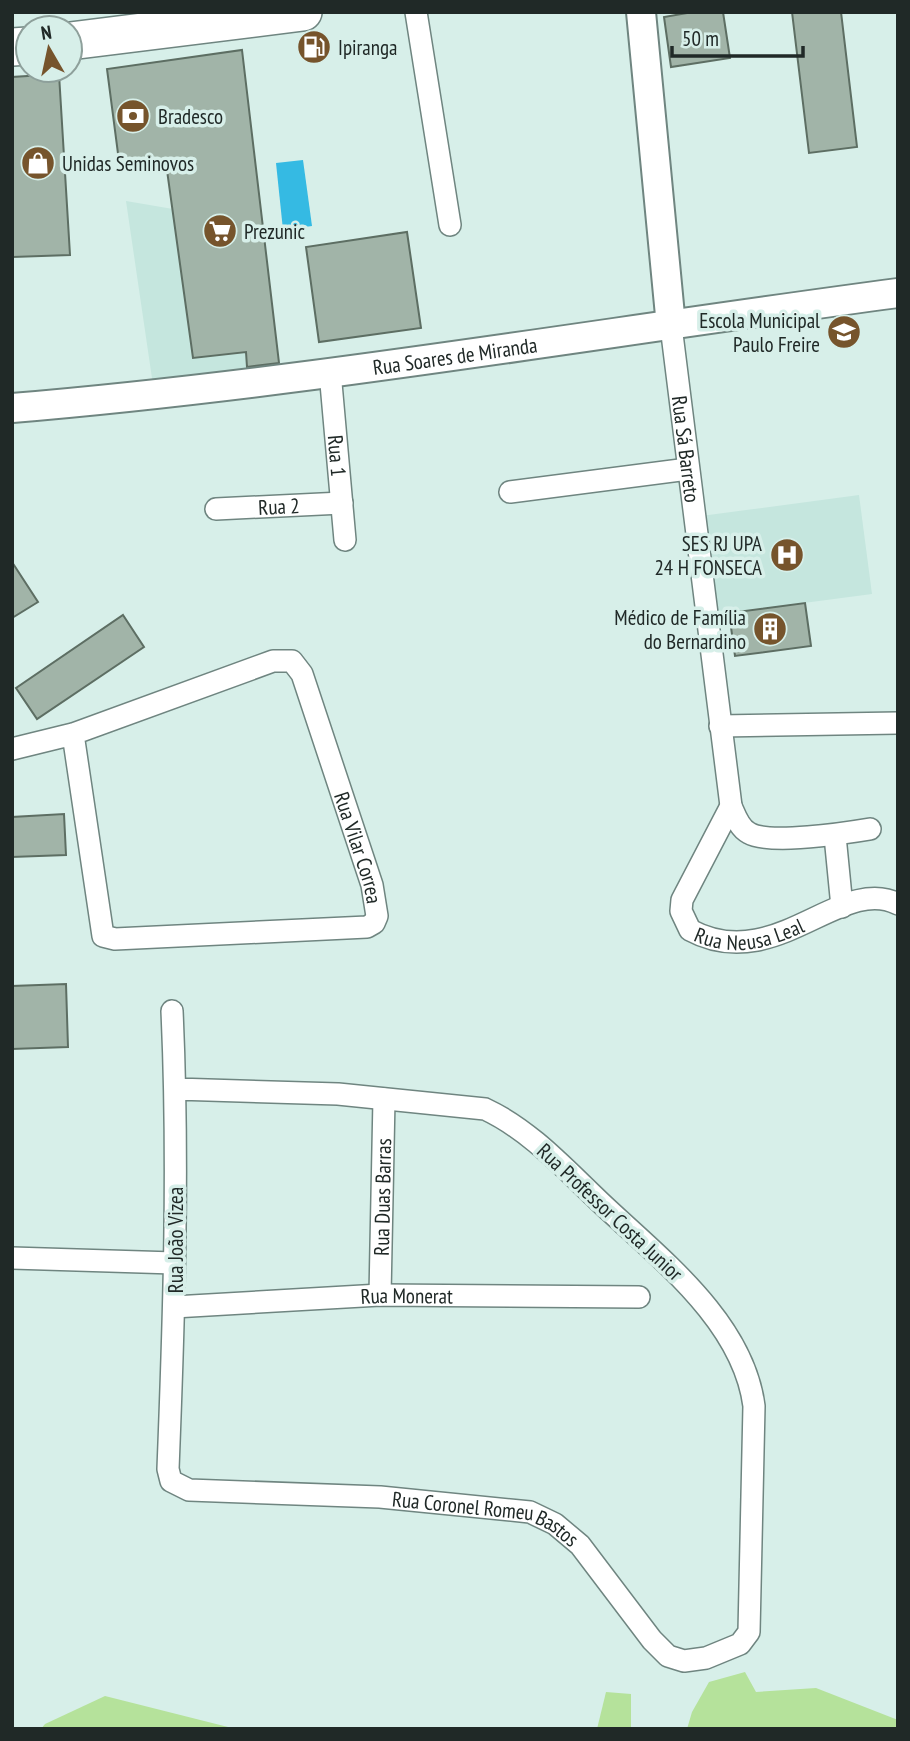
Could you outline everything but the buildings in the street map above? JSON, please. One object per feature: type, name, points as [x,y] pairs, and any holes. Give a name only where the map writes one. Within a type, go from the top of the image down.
[{"type":"highway","points":[[84,38],[303,12]]},
{"type":"street","points":[[416,12],[450,225]]},
{"type":"street","name":"Rua Sá Barreto","points":[[641,12],[671,326],[731,806],[747,833],[759,837],[835,836],[870,829]]},
{"type":"street","name":"Rua Soares de Miranda","points":[[12,408],[174,394],[898,293]]},
{"type":"street","name":"Rua 1","points":[[330,372],[345,540]]},
{"type":"street","points":[[510,492],[688,469]]},
{"type":"street","name":"Rua 2","points":[[216,509],[342,503]]},
{"type":"street","name":"Rua Vilar Correa","points":[[12,749],[73,734],[273,661],[292,661],[302,674],[372,885],[377,916],[374,923],[367,927],[115,939],[103,936],[73,734]]},
{"type":"street","points":[[720,726],[898,723]]},
{"type":"street","name":"Rua Neusa Leal","points":[[731,806],[682,900],[681,911],[690,930],[725,943],[748,944],[783,934],[842,907],[877,899],[898,904]]},
{"type":"street","points":[[835,836],[842,907]]},
{"type":"street","name":"Rua João Vizea","points":[[168,1469],[174,1307],[176,1089],[172,1011]]},
{"type":"street","name":"Rua Professor Costa Junior","points":[[176,1089],[338,1094],[485,1109],[505,1118],[561,1164],[681,1276],[738,1354],[751,1382],[754,1406],[749,1632]]},
{"type":"street","name":"Rua Duas Barras","points":[[380,1295],[384,1099]]},
{"type":"street","points":[[12,1258],[174,1263]]},
{"type":"street","name":"Rua Monerat","points":[[174,1307],[380,1295],[639,1297]]},
{"type":"street","name":"Rua Coronel Romeu Bastos","points":[[168,1469],[176,1486],[189,1490],[380,1497],[530,1512],[555,1524],[580,1545],[652,1640],[668,1656],[684,1661],[725,1653],[740,1644],[749,1632]]},
{"type":"shaded area","name":"Prezunic","points":[[242,50],[279,365],[153,385],[126,201],[173,209],[152,62]]},
{"type":"shaded area","name":"SES RJ UPA 24 H FONSECA","points":[[859,495],[872,594],[714,615],[701,516]]},
{"type":"green space","points":[[745,1672],[756,1692],[816,1688],[898,1720],[898,1729],[687,1729],[692,1712],[709,1682]]},
{"type":"green space","points":[[606,1692],[631,1694],[631,1729],[597,1729]]},
{"type":"green space","points":[[105,1696],[236,1729],[41,1729],[45,1724]]},
{"type":"water","points":[[303,160],[312,226],[283,230],[276,163]]},
{"type":"place","name":"Ipiranga","points":[[314,47]]},
{"type":"place","name":"Bradesco","points":[[133,116]]},
{"type":"place","name":"Unidas Seminovos","points":[[38,163]]},
{"type":"place","name":"Prezunic","points":[[220,231]]},
{"type":"place","name":"Escola Municipal Paulo Freire","points":[[844,332]]},
{"type":"place","name":"SES RJ UPA 24 H FONSECA","points":[[787,555]]},
{"type":"place","name":"Médico de Família do Bernardino","points":[[770,629]]}]
